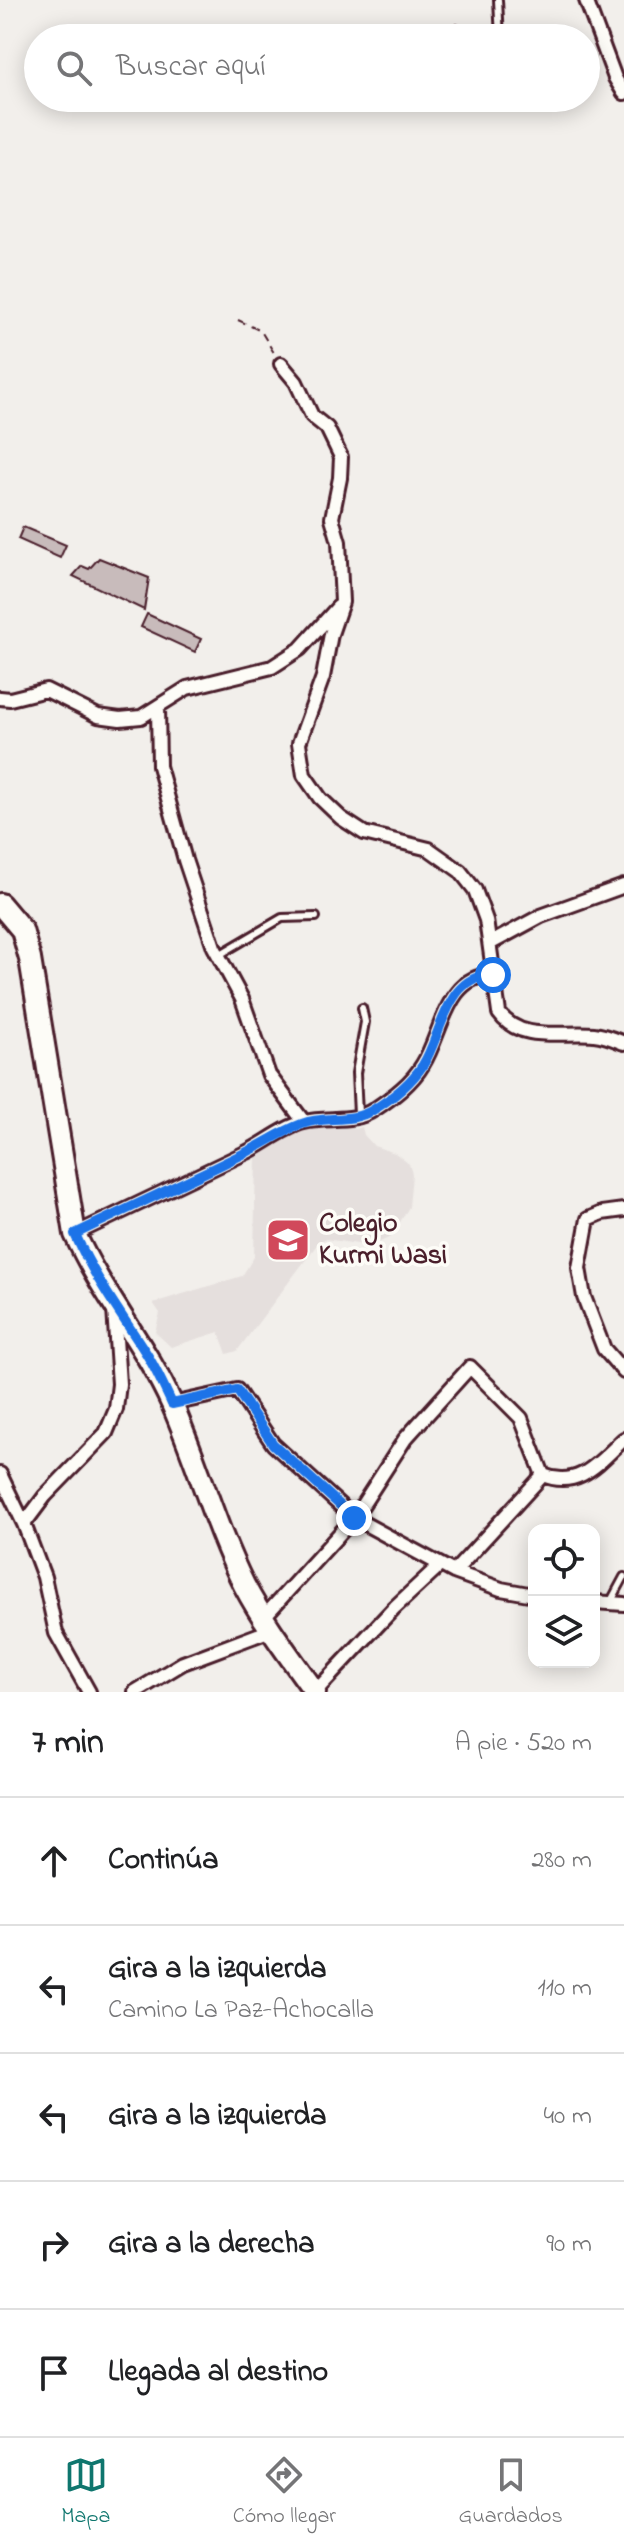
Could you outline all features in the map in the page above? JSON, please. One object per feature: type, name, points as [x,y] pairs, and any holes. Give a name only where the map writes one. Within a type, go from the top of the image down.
[{"type":"main road","points":[[0,904],[22,930],[30,959],[75,1234],[87,1261],[148,1356],[172,1404],[244,1584],[267,1624],[315,1692]]},
{"type":"street","points":[[586,0],[595,24]]},
{"type":"street","points":[[600,38],[624,93]]},
{"type":"street","points":[[281,364],[296,382],[312,416],[327,428],[341,457],[332,518],[339,542],[342,602],[331,634],[323,677],[299,743],[304,775],[320,798],[341,818],[364,833],[429,849],[460,871],[475,890],[486,920],[499,1013],[505,1022],[529,1033],[593,1034],[624,1043]]},
{"type":"street","points":[[0,698],[51,691],[98,716],[120,719],[141,717],[187,688],[272,667],[300,649],[342,602]]},
{"type":"street","points":[[158,707],[159,766],[185,860],[219,955],[242,999],[269,1075],[304,1122]]},
{"type":"street","points":[[491,943],[541,916],[624,886]]},
{"type":"street","points":[[75,1234],[247,1153],[304,1122],[356,1117],[372,1111],[412,1080],[429,1055],[442,1019],[457,992],[481,975],[493,975]]},
{"type":"street","points":[[624,1210],[602,1213],[588,1219],[579,1268],[584,1297],[604,1349],[624,1372]]},
{"type":"street","points":[[24,1524],[45,1496],[106,1433],[116,1409],[119,1384],[114,1306]]},
{"type":"street","points":[[135,1692],[183,1663],[267,1624],[354,1518],[405,1439],[470,1367],[521,1418],[543,1475],[558,1481],[587,1473],[624,1439]]},
{"type":"street","points":[[172,1404],[237,1390],[273,1444],[354,1518],[454,1572],[501,1589],[528,1594]]},
{"type":"street","points":[[0,1474],[24,1524],[44,1577],[56,1633],[86,1690]]},
{"type":"street","points":[[454,1572],[543,1475]]},
{"type":"street","points":[[315,1692],[395,1607],[440,1565]]},
{"type":"street","points":[[600,1602],[624,1604]]},
{"type":"lane","points":[[498,0],[499,24]]},
{"type":"lane","points":[[219,955],[282,918],[316,917]]},
{"type":"lane","points":[[356,1117],[359,1113],[356,1073],[365,1022],[362,1008]]},
{"type":"lane","points":[[610,1603],[624,1577]]},
{"type":"path","points":[[238,320],[261,331],[281,364]]},
{"type":"shaded area","name":"Colegio Kurmi Wasi","points":[[349,1123],[355,1129],[362,1127],[364,1135],[374,1146],[395,1153],[409,1164],[412,1174],[409,1207],[391,1237],[371,1246],[325,1239],[319,1242],[237,1351],[227,1354],[219,1332],[171,1347],[155,1332],[160,1313],[153,1303],[242,1276],[254,1257],[256,1153],[305,1128]]},
{"type":"building","points":[[23,527],[66,545],[60,558],[18,539]]},
{"type":"building","points":[[99,558],[149,578],[144,610],[73,576],[82,566],[89,569]]},
{"type":"building","points":[[147,614],[201,639],[195,652],[141,627]]},
{"type":"place","name":"Colegio Kurmi Wasi","points":[[288,1240]]},
{"type":"route","points":[[354,1518],[273,1444],[237,1390],[172,1404],[148,1356],[87,1261],[75,1234],[247,1153],[304,1122],[351,1119],[372,1111],[412,1080],[423,1065],[457,992],[481,975],[493,975]]}]
